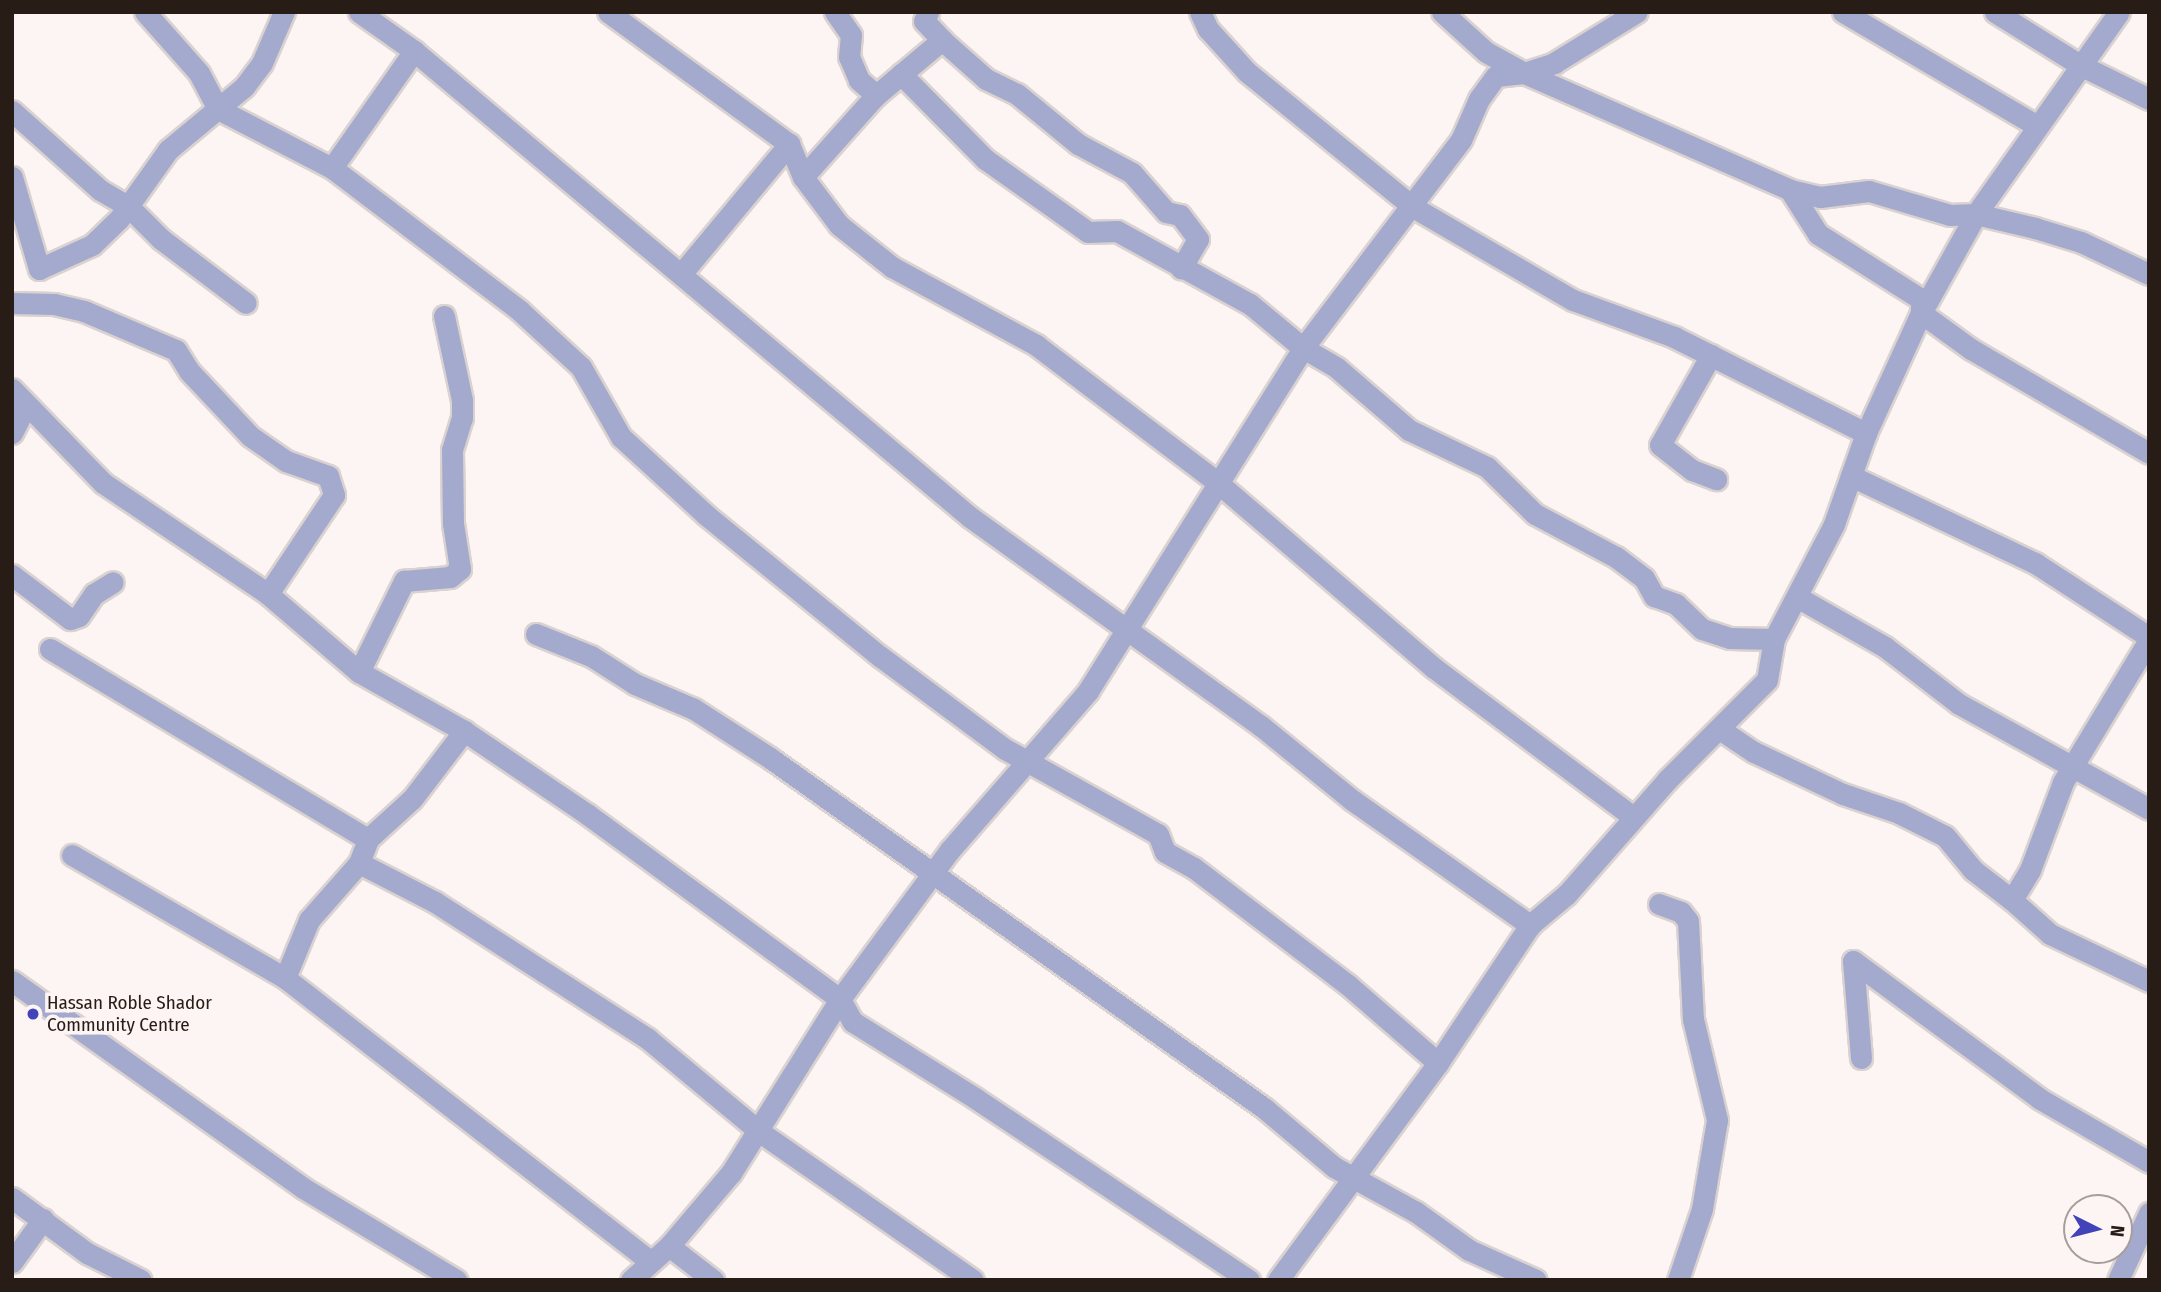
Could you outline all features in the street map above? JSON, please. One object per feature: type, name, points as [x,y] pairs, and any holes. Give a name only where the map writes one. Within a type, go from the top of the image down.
[{"type":"street","points":[[145,12],[199,73],[218,109],[332,168],[519,310],[581,366],[621,437],[706,515],[881,657],[1005,749],[1030,760],[1158,834],[1165,852],[1194,868],[1348,985],[1438,1063]]},
{"type":"street","points":[[12,177],[39,269],[92,245],[128,206],[168,150],[218,109],[262,63],[284,12]]},
{"type":"street","points":[[359,12],[414,51],[970,517],[1261,726],[1352,800],[1530,925]]},
{"type":"street","points":[[608,12],[789,144],[803,177],[839,225],[892,267],[1036,345],[1217,482],[1434,668],[1633,817]]},
{"type":"street","points":[[835,12],[851,36],[849,57],[859,80],[874,97]]},
{"type":"street","points":[[928,12],[924,21],[986,79],[1017,94],[1078,145],[1132,173],[1166,212],[1180,215],[1198,239],[1181,268]]},
{"type":"street","points":[[1200,12],[1208,29],[1247,72],[1413,207],[1573,300],[1711,355],[1867,433]]},
{"type":"street","points":[[1442,12],[1461,21],[1486,52],[1524,74],[1790,190],[1820,197],[1869,191],[1950,215],[1976,214],[2081,242],[2149,274]]},
{"type":"street","points":[[631,1280],[649,1260],[669,1246],[760,1132],[840,999],[933,878],[950,850],[1088,691],[1303,348],[1413,207],[1461,140],[1479,99],[1496,76],[1524,74],[1554,63],[1637,12]]},
{"type":"street","points":[[1843,12],[2037,126]]},
{"type":"street","points":[[1996,12],[2080,65],[2149,99]]},
{"type":"street","points":[[1278,1280],[1438,1063],[1530,925],[1567,894],[1633,817],[1767,680],[1774,639],[1834,524],[1867,433],[1921,313],[1976,214],[2119,12]]},
{"type":"street","points":[[803,177],[874,97],[942,40]]},
{"type":"street","points":[[332,168],[414,51]]},
{"type":"street","points":[[901,74],[985,159],[1088,232],[1117,231],[1153,247],[1181,268],[1250,304],[1303,348],[1337,368],[1362,393],[1409,430],[1488,467],[1535,514],[1616,557],[1644,578],[1654,596],[1676,604],[1702,629],[1730,638],[1774,639]]},
{"type":"street","points":[[12,111],[100,190],[128,206],[161,239],[246,303]]},
{"type":"street","points":[[682,273],[789,144]]},
{"type":"street","points":[[1790,190],[1818,234],[1921,299],[1921,313]]},
{"type":"street","points":[[12,303],[54,304],[84,311],[176,350],[189,371],[250,436],[286,461],[328,476],[334,495],[268,594]]},
{"type":"street","points":[[1921,313],[1971,349],[2149,453]]},
{"type":"street","points":[[359,672],[404,582],[450,577],[460,569],[453,523],[452,450],[462,400],[444,316]]},
{"type":"street","points":[[1711,355],[1660,445],[1692,470],[1716,479]]},
{"type":"street","points":[[19,397],[103,483],[268,594],[359,672],[464,730],[840,999],[853,1022],[975,1098],[1249,1280]]},
{"type":"street","points":[[12,433],[19,397]]},
{"type":"street","points":[[1851,476],[2035,563],[2149,638],[2054,801],[2030,870],[2012,901]]},
{"type":"street","points":[[12,575],[70,619],[79,616],[94,594],[113,582]]},
{"type":"street","points":[[1797,597],[1885,648],[1959,704],[2074,765],[2149,809]]},
{"type":"street","points":[[536,634],[592,656],[635,684],[694,709],[769,758],[933,878],[1264,1108],[1334,1167],[1354,1176],[1469,1250],[1536,1280]]},
{"type":"street","points":[[50,649],[368,839]]},
{"type":"street","points":[[285,978],[309,920],[359,863],[368,839],[412,799],[464,730]]},
{"type":"street","points":[[1721,730],[1754,752],[1832,789],[1945,836],[1973,870],[2050,934],[2149,981]]},
{"type":"street","points":[[72,855],[285,978],[649,1260]]},
{"type":"street","points":[[359,863],[435,902],[648,1039],[760,1132],[973,1280]]},
{"type":"street","points":[[1659,904],[1681,912],[1688,921],[1693,1019],[1717,1120],[1702,1209],[1678,1280]]},
{"type":"street","points":[[1861,1058],[1853,961],[2040,1100],[2149,1162]]},
{"type":"street","points":[[12,981],[303,1188],[456,1280]]},
{"type":"street","points":[[12,1198],[87,1253],[141,1280]]},
{"type":"street","points":[[2118,1280],[2149,1213]]},
{"type":"street","points":[[12,1262],[43,1219]]},
{"type":"street","points":[[669,1246],[713,1280]]},
{"type":"place","name":"Hassan Roble Shador Community Centre","points":[[33,1014]]}]
